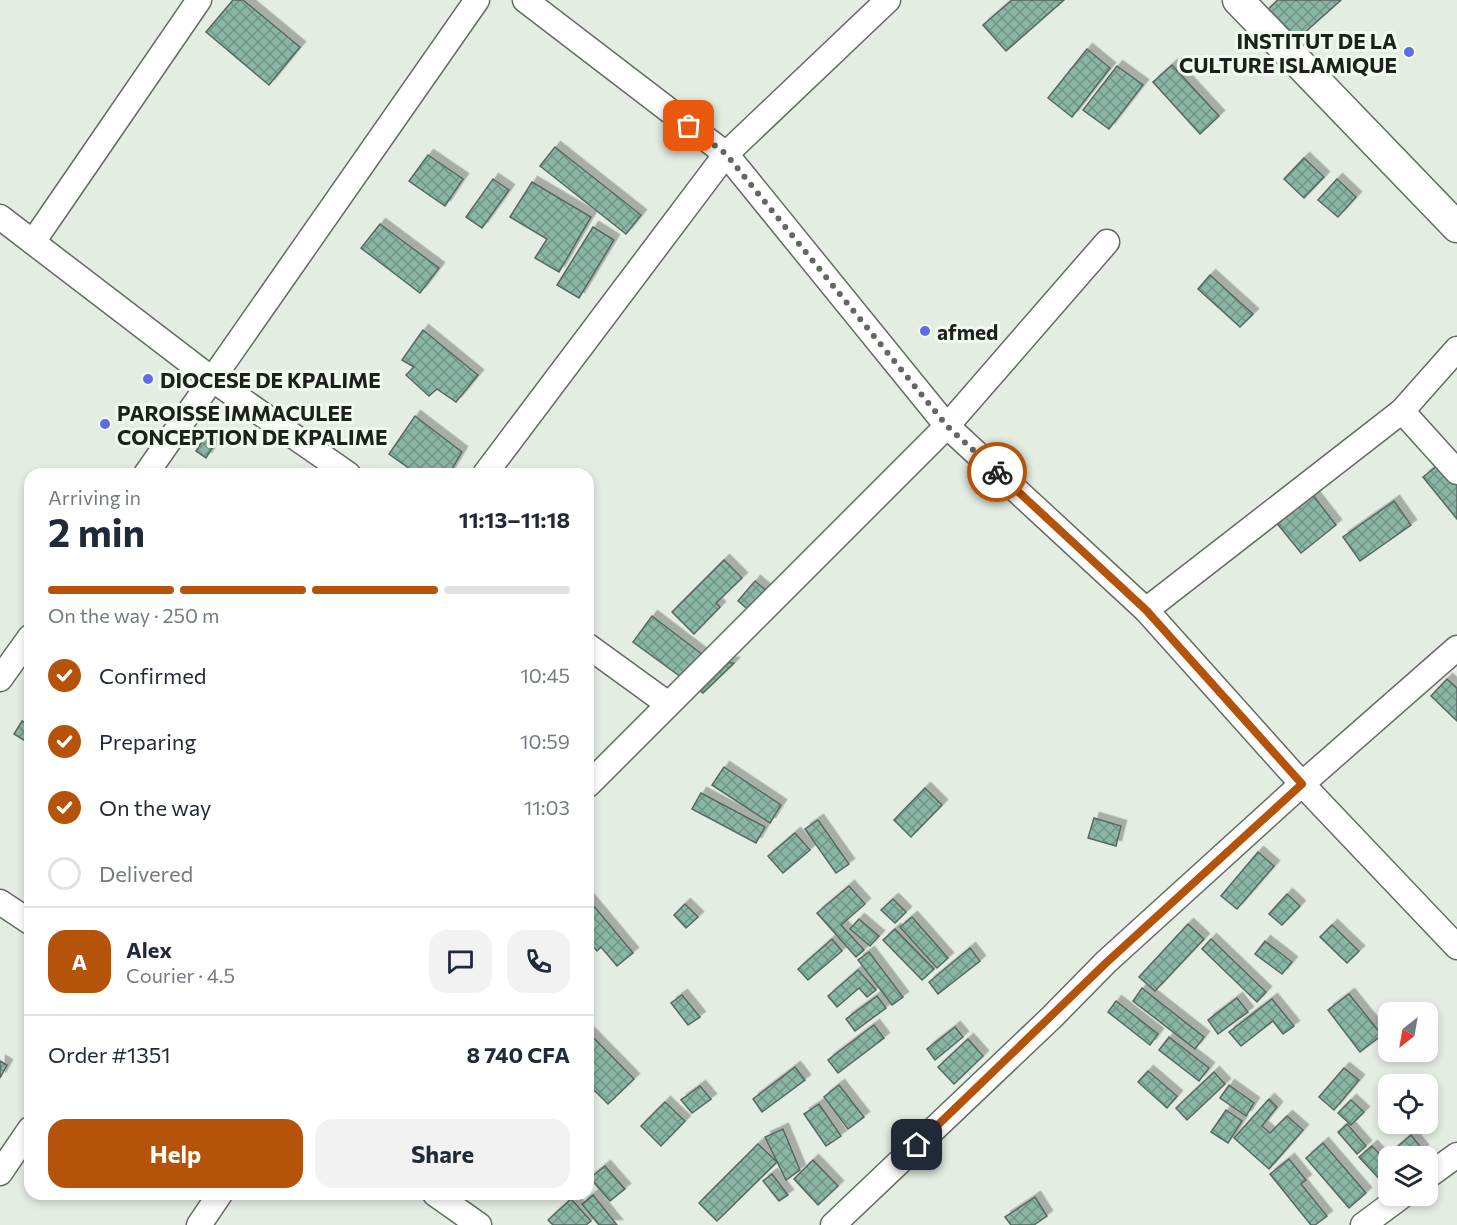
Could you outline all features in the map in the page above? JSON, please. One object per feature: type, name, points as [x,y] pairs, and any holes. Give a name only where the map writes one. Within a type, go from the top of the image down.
[{"type":"street","points":[[33,242],[199,0]]},
{"type":"street","points":[[150,468],[477,0]]},
{"type":"street","points":[[525,0],[726,154],[947,426],[1146,610],[1302,784],[1457,947]]},
{"type":"street","points":[[490,468],[726,154],[888,0]]},
{"type":"street","points":[[1238,0],[1457,227]]},
{"type":"street","points":[[0,217],[213,380],[339,468]]},
{"type":"street","points":[[594,779],[947,426],[1107,242]]},
{"type":"street","points":[[1146,610],[1402,411],[1457,349]]},
{"type":"street","points":[[1402,411],[1457,472]]},
{"type":"street","points":[[0,679],[24,645]]},
{"type":"street","points":[[833,1225],[1044,1026],[1107,962],[1302,784],[1457,648]]},
{"type":"street","points":[[594,650],[668,704]]},
{"type":"street","points":[[0,902],[24,918]]},
{"type":"street","points":[[0,1173],[24,1138]]},
{"type":"street","points":[[1438,1169],[1457,1155]]},
{"type":"street","points":[[199,1225],[216,1200]]},
{"type":"street","points":[[442,1200],[469,1222]]},
{"type":"street","points":[[1363,1225],[1389,1206]]},
{"type":"building","points":[[233,0],[243,0],[300,47],[269,85],[206,32]]},
{"type":"building","points":[[1012,0],[1064,0],[1006,51],[983,25]]},
{"type":"building","points":[[1278,0],[1341,0],[1293,43],[1265,12]]},
{"type":"building","points":[[1087,49],[1110,68],[1072,117],[1048,98]]},
{"type":"building","points":[[1172,65],[1219,116],[1200,134],[1153,82]]},
{"type":"building","points":[[1117,66],[1143,85],[1109,129],[1083,110]]},
{"type":"building","points":[[555,147],[641,215],[626,234],[540,166]]},
{"type":"building","points":[[428,155],[463,179],[445,206],[409,181]]},
{"type":"building","points":[[1304,158],[1324,177],[1304,198],[1284,179]]},
{"type":"building","points":[[493,179],[509,190],[482,228],[466,217]]},
{"type":"building","points":[[1337,179],[1356,197],[1338,217],[1318,200]]},
{"type":"building","points":[[532,182],[591,217],[559,272],[535,258],[547,239],[510,217]]},
{"type":"building","points":[[380,224],[439,268],[420,293],[361,248]]},
{"type":"building","points":[[593,227],[614,240],[579,298],[557,285]]},
{"type":"building","points":[[1210,275],[1253,314],[1240,327],[1198,289]]},
{"type":"building","points":[[423,330],[478,375],[456,402],[437,389],[429,396],[406,375],[414,367],[402,360]]},
{"type":"building","points":[[415,416],[462,452],[453,468],[409,468],[389,454]]},
{"type":"building","points":[[206,435],[216,442],[206,458],[196,451]]},
{"type":"building","points":[[1442,462],[1457,481],[1457,519],[1423,477]]},
{"type":"building","points":[[1312,494],[1336,525],[1301,553],[1276,522]]},
{"type":"building","points":[[1394,501],[1411,525],[1360,561],[1343,537]]},
{"type":"building","points":[[724,560],[742,578],[716,603],[720,607],[694,634],[672,612]]},
{"type":"building","points":[[755,581],[781,603],[764,623],[738,601]]},
{"type":"building","points":[[652,616],[711,661],[734,663],[703,693],[633,642]]},
{"type":"building","points":[[1447,679],[1457,688],[1457,721],[1431,696]]},
{"type":"building","points":[[22,721],[24,722],[24,740],[14,734]]},
{"type":"building","points":[[724,767],[781,805],[770,823],[712,785]]},
{"type":"building","points":[[925,788],[942,805],[911,837],[894,820]]},
{"type":"building","points":[[701,793],[765,827],[756,843],[692,809]]},
{"type":"building","points":[[1094,818],[1121,826],[1116,846],[1088,838]]},
{"type":"building","points":[[818,820],[849,864],[836,873],[805,829]]},
{"type":"building","points":[[795,833],[810,850],[783,873],[768,856]]},
{"type":"building","points":[[1258,852],[1274,866],[1237,909],[1221,896]]},
{"type":"building","points":[[849,886],[865,904],[841,925],[864,950],[856,957],[817,913]]},
{"type":"building","points":[[1287,894],[1300,906],[1282,925],[1269,914]]},
{"type":"building","points":[[893,899],[906,912],[895,923],[881,910]]},
{"type":"building","points":[[685,904],[698,917],[686,928],[674,915]]},
{"type":"building","points":[[594,906],[633,953],[617,966],[601,947],[597,951],[594,948]]},
{"type":"building","points":[[912,917],[948,958],[937,968],[900,927]]},
{"type":"building","points":[[859,919],[879,936],[870,946],[850,929]]},
{"type":"building","points":[[1188,924],[1204,939],[1155,991],[1139,977]]},
{"type":"building","points":[[1332,925],[1359,951],[1347,963],[1320,937]]},
{"type":"building","points":[[895,929],[934,969],[922,980],[883,940]]},
{"type":"building","points":[[832,939],[842,951],[808,980],[798,969]]},
{"type":"building","points":[[1211,939],[1266,992],[1257,1002],[1202,949]]},
{"type":"building","points":[[1265,941],[1292,962],[1282,974],[1255,954]]},
{"type":"building","points":[[970,948],[980,961],[938,994],[929,982]]},
{"type":"building","points":[[869,952],[903,997],[892,1005],[858,960]]},
{"type":"building","points":[[858,970],[876,990],[867,997],[859,988],[837,1007],[828,996]]},
{"type":"building","points":[[1142,988],[1204,1037],[1195,1049],[1133,1001]]},
{"type":"building","points":[[1349,994],[1378,1030],[1378,1038],[1360,1052],[1328,1010]]},
{"type":"building","points":[[682,995],[700,1017],[688,1025],[671,1003]]},
{"type":"building","points":[[877,996],[886,1008],[855,1031],[846,1019]]},
{"type":"building","points":[[1237,998],[1248,1012],[1218,1034],[1208,1020]]},
{"type":"building","points":[[1272,999],[1294,1026],[1283,1034],[1273,1021],[1241,1046],[1229,1032]]},
{"type":"building","points":[[1116,1001],[1158,1034],[1150,1045],[1108,1012]]},
{"type":"building","points":[[874,1025],[884,1038],[838,1073],[828,1060]]},
{"type":"building","points":[[955,1027],[963,1037],[935,1060],[927,1049]]},
{"type":"building","points":[[1169,1037],[1209,1068],[1199,1081],[1159,1050]]},
{"type":"building","points":[[594,1038],[634,1079],[608,1104],[594,1090]]},
{"type":"building","points":[[968,1039],[983,1056],[954,1084],[938,1067]]},
{"type":"building","points":[[0,1061],[7,1065],[0,1078]]},
{"type":"building","points":[[795,1067],[805,1080],[762,1112],[753,1099]]},
{"type":"building","points":[[1344,1068],[1359,1080],[1334,1110],[1319,1097]]},
{"type":"building","points":[[1148,1071],[1177,1096],[1167,1108],[1138,1082]]},
{"type":"building","points":[[1214,1072],[1225,1084],[1187,1120],[1176,1108]]},
{"type":"building","points":[[839,1085],[864,1117],[848,1129],[824,1097]]},
{"type":"building","points":[[1229,1085],[1254,1103],[1246,1116],[1220,1098]]},
{"type":"building","points":[[700,1086],[711,1099],[692,1113],[681,1100]]},
{"type":"building","points":[[1269,1099],[1277,1107],[1262,1126],[1270,1133],[1287,1116],[1303,1130],[1269,1169],[1234,1138]]},
{"type":"building","points":[[1351,1100],[1364,1112],[1351,1125],[1338,1113]]},
{"type":"building","points":[[665,1102],[685,1121],[661,1146],[641,1126]]},
{"type":"building","points":[[819,1104],[841,1136],[826,1146],[804,1114]]},
{"type":"building","points":[[1226,1110],[1242,1121],[1228,1143],[1211,1132]]},
{"type":"building","points":[[1347,1124],[1366,1146],[1357,1154],[1338,1132]]},
{"type":"building","points":[[783,1129],[800,1170],[786,1180],[765,1137]]},
{"type":"building","points":[[1411,1135],[1420,1146],[1398,1146]]},
{"type":"building","points":[[1323,1143],[1366,1193],[1349,1208],[1306,1158]]},
{"type":"building","points":[[758,1144],[777,1162],[717,1221],[699,1203]]},
{"type":"building","points":[[1372,1146],[1378,1152],[1378,1177],[1359,1157]]},
{"type":"building","points":[[1289,1159],[1306,1180],[1301,1184],[1327,1216],[1315,1225],[1311,1225],[1270,1174]]},
{"type":"building","points":[[813,1160],[838,1186],[818,1205],[794,1179]]},
{"type":"building","points":[[605,1166],[625,1189],[610,1201],[594,1183],[594,1175]]},
{"type":"building","points":[[772,1174],[788,1195],[779,1201],[763,1181]]},
{"type":"building","points":[[594,1196],[617,1225],[599,1225],[582,1204],[587,1200],[594,1200]]},
{"type":"building","points":[[1035,1197],[1047,1216],[1034,1225],[1011,1225],[1005,1217]]},
{"type":"building","points":[[572,1200],[591,1221],[586,1225],[553,1225],[548,1220]]},
{"type":"way so far","points":[[689,126],[726,154],[947,426],[997,472]]},
{"type":"place","name":"INSTITUT DE LA CULTURE ISLAMIQUE","points":[[1409,52]]},
{"type":"place","name":"afmed","points":[[925,331]]},
{"type":"place","name":"DIOCESE DE KPALIME","points":[[148,379]]},
{"type":"place","name":"PAROISSE IMMACULEE CONCEPTION DE KPALIME","points":[[105,424]]},
{"type":"route","points":[[917,1145],[1107,962],[1302,784],[1146,610],[997,472]]}]
